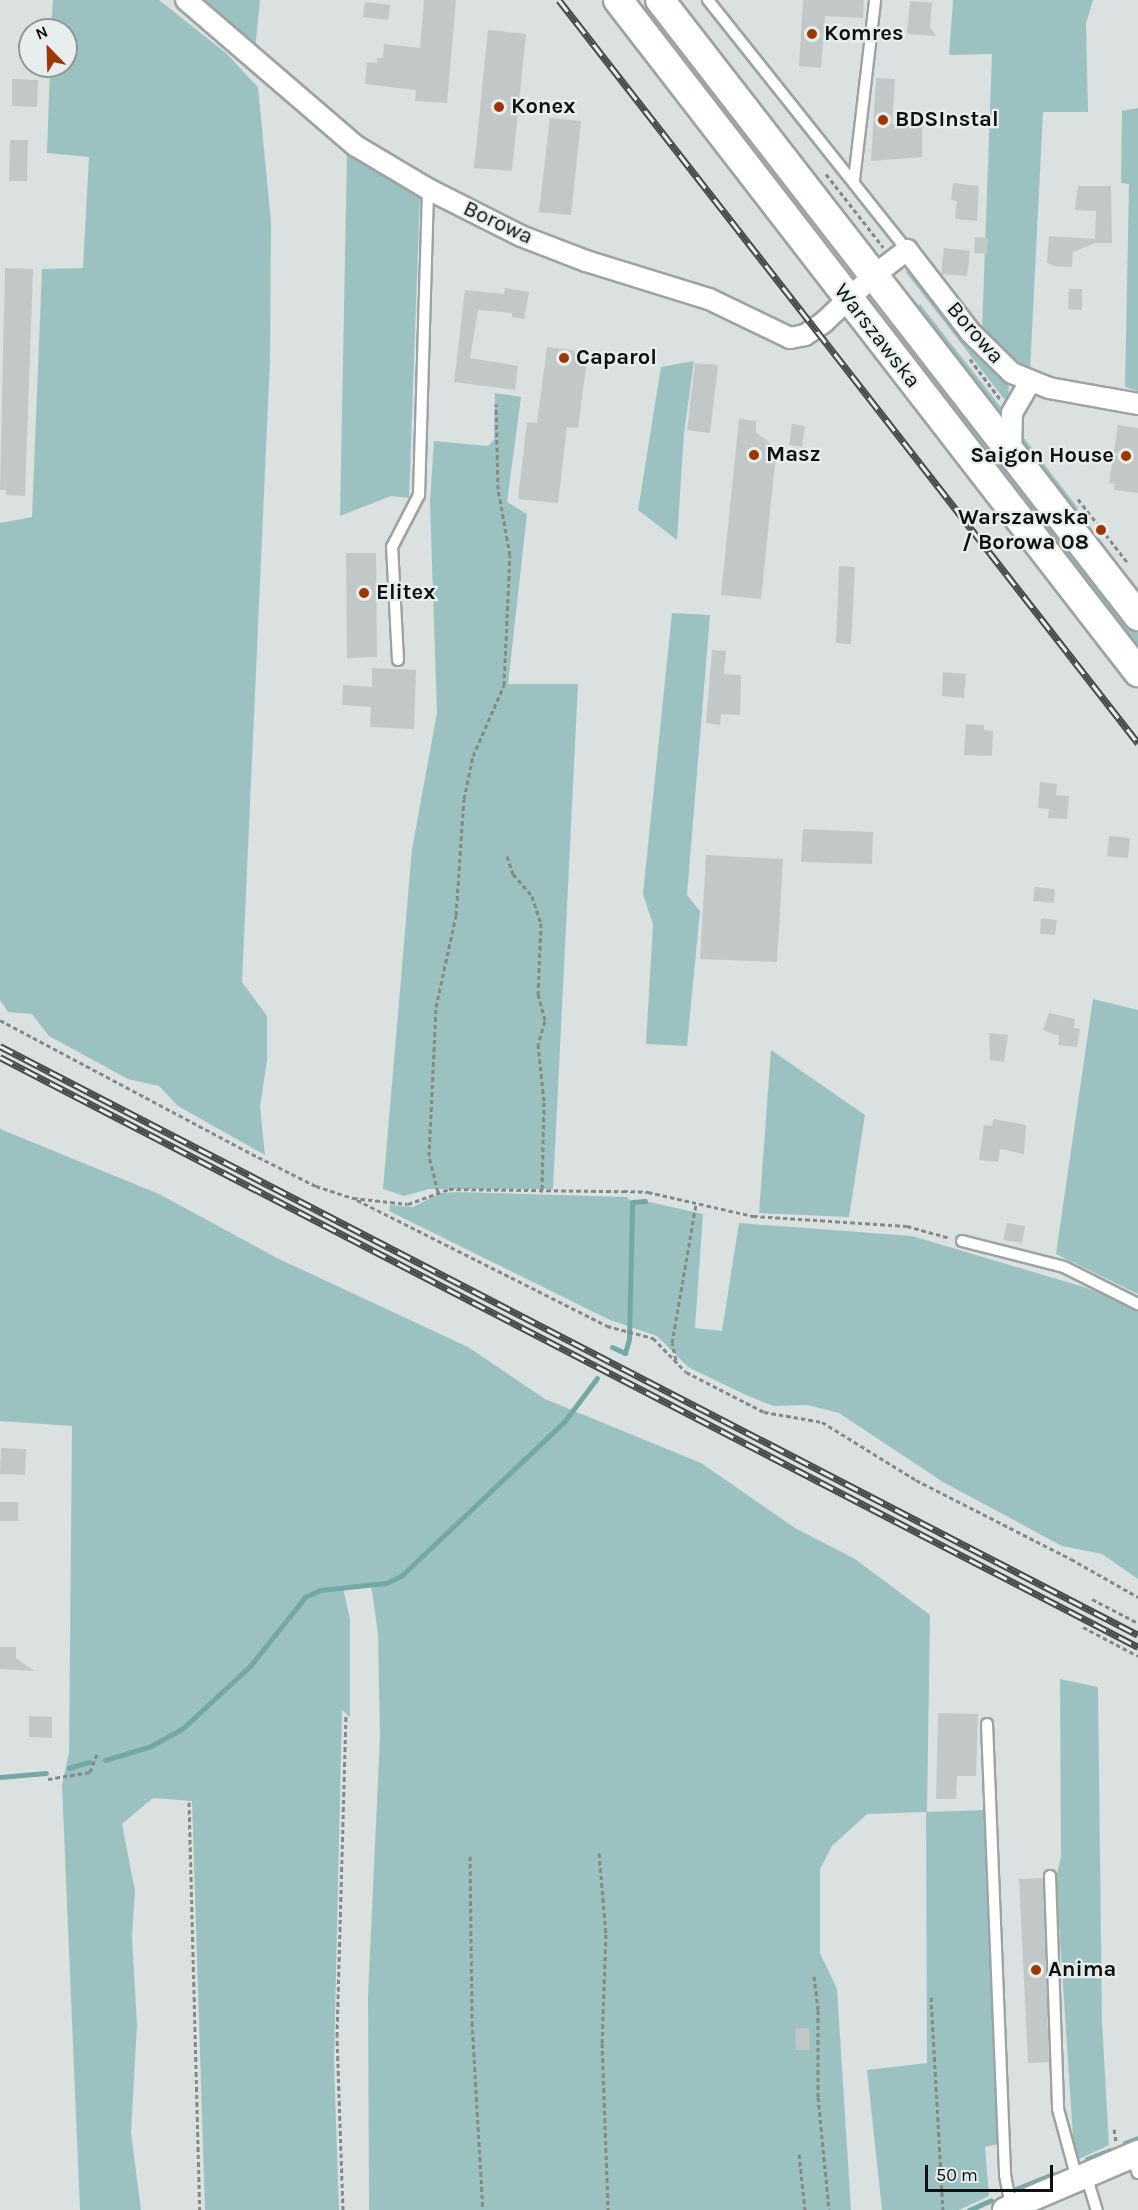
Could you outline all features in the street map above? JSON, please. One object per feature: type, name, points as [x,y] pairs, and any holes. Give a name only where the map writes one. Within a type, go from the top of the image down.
[{"type":"main road","name":"Warszawska","points":[[618,0],[1138,672]]},
{"type":"main road","name":"Warszawska","points":[[660,0],[1138,616]]},
{"type":"street","name":"Borowa","points":[[186,0],[356,146],[428,189],[521,236],[586,261],[709,299],[781,336],[805,335],[850,301],[873,276]]},
{"type":"street","name":"Borowa","points":[[907,250],[987,352],[1030,382],[1138,404]]},
{"type":"street","points":[[873,276],[907,250]]},
{"type":"street","points":[[1011,453],[1012,413],[1030,382]]},
{"type":"street","points":[[1008,2209],[1082,2177],[1136,2161]]},
{"type":"lane","points":[[708,0],[854,180],[907,250]]},
{"type":"lane","points":[[854,180],[874,0]]},
{"type":"lane","points":[[398,660],[392,547],[419,495],[428,189]]},
{"type":"lane","points":[[962,1241],[1064,1267],[1138,1304]]},
{"type":"lane","points":[[987,1724],[1004,2164],[1008,2209]]},
{"type":"lane","points":[[1050,1876],[1058,2109],[1082,2177],[1097,2210]]},
{"type":"path","points":[[438,1192],[429,1156],[436,1007],[456,915],[466,788],[473,756],[504,685],[510,555],[498,489],[496,404]]},
{"type":"path","points":[[1072,493],[1121,550],[1129,567]]},
{"type":"path","points":[[507,856],[513,874],[532,896],[541,923],[538,994],[545,1021],[538,1044],[544,1102],[542,1192]]},
{"type":"path","points":[[0,1020],[306,1181],[353,1198],[607,1326],[653,1338],[686,1372],[764,1412],[822,1422],[916,1480],[1071,1558],[1138,1598]]},
{"type":"path","points":[[353,1198],[408,1204],[438,1192],[648,1192],[763,1217],[907,1226],[962,1241]]},
{"type":"path","points":[[676,1362],[672,1343],[696,1204]]},
{"type":"path","points":[[1092,1599],[1138,1623]]},
{"type":"path","points":[[1083,1627],[1138,1656]]},
{"type":"path","points":[[343,2210],[337,2036],[346,1715]]},
{"type":"path","points":[[48,1779],[90,1772],[97,1754]]},
{"type":"path","points":[[189,1802],[200,2210]]},
{"type":"path","points":[[599,1853],[606,1934],[602,2043],[608,2210]]},
{"type":"path","points":[[470,1856],[472,2022],[483,2210]]},
{"type":"path","points":[[814,1976],[818,2010],[818,2097],[829,2210]]},
{"type":"path","points":[[931,1997],[943,2210]]},
{"type":"path","points":[[799,2154],[805,2210]]},
{"type":"shaded area","points":[[53,0],[159,0],[226,53],[258,87],[271,222],[270,360],[242,982],[267,1016],[267,1060],[260,1107],[265,1155],[178,1106],[159,1086],[128,1079],[49,1036],[32,1014],[8,1012],[0,1000],[0,523],[32,517],[42,269],[83,268],[89,157],[47,153],[50,78],[78,78],[78,18],[52,18]]},
{"type":"shaded area","points":[[197,0],[260,0],[255,51]]},
{"type":"shaded area","points":[[953,0],[1093,0],[1086,24],[1088,112],[1043,112],[1030,371],[982,331],[992,54],[949,55]]},
{"type":"shaded area","points":[[1138,108],[1138,391],[1125,387],[1129,184],[1121,183],[1122,111]]},
{"type":"shaded area","points":[[347,153],[420,194],[409,498],[391,496],[340,516]]},
{"type":"shaded area","points":[[905,271],[915,275],[977,354],[1009,383],[1008,404]]},
{"type":"shaded area","points":[[920,304],[1007,415],[1005,423],[913,310]]},
{"type":"shaded area","points":[[896,323],[1138,633],[1138,653],[886,331]]},
{"type":"shaded area","points":[[694,361],[684,433],[677,540],[638,510],[661,367]]},
{"type":"shaded area","points":[[495,393],[521,397],[507,502],[527,514],[508,684],[578,684],[553,1189],[429,1189],[404,1196],[383,1189],[412,849],[437,713],[430,502],[434,441],[488,446],[494,440]]},
{"type":"shaded area","points":[[1017,429],[1078,508],[1078,510],[1024,454]]},
{"type":"shaded area","points":[[672,613],[710,615],[687,895],[700,911],[687,1046],[646,1044],[653,925],[643,894]]},
{"type":"shaded area","points":[[1093,999],[1138,1010],[1138,1294],[1056,1254]]},
{"type":"shaded area","points":[[771,1050],[865,1115],[849,1217],[759,1213]]},
{"type":"shaded area","points":[[0,1129],[159,1194],[277,1258],[468,1347],[545,1399],[701,1463],[795,1528],[855,1559],[930,1615],[927,1812],[986,1810],[998,2144],[985,2147],[989,2196],[959,2210],[882,2210],[867,2070],[927,2063],[926,1812],[867,1814],[832,1846],[820,1869],[820,1953],[837,1989],[851,2210],[369,2210],[368,1996],[380,1736],[378,1634],[371,1584],[343,1588],[350,1619],[350,1717],[342,1710],[334,2062],[339,2210],[205,2210],[192,1801],[153,1798],[122,1824],[135,1891],[132,1936],[137,2025],[131,2133],[141,2210],[80,2210],[62,1785],[69,1753],[72,1426],[0,1421]]},
{"type":"shaded area","points":[[441,1193],[627,1197],[632,1202],[645,1201],[703,1214],[695,1328],[722,1331],[739,1223],[912,1236],[1084,1287],[1138,1310],[1138,1579],[1102,1554],[1062,1546],[943,1482],[839,1413],[807,1405],[774,1406],[748,1396],[688,1367],[657,1336],[610,1320],[389,1211],[390,1205],[413,1207]]},
{"type":"shaded area","points":[[1060,1679],[1098,1687],[1102,2022],[1109,2145],[1079,2159],[1074,2152],[1056,1878],[1061,1857]]},
{"type":"building","points":[[424,0],[456,0],[447,103],[415,101],[416,90],[365,84],[367,62],[377,63],[377,58],[383,58],[384,44],[420,48]]},
{"type":"building","name":"Komres","points":[[803,0],[864,0],[863,18],[825,16],[821,68],[799,66]]},
{"type":"building","points":[[910,1],[932,3],[930,27],[936,36],[907,34]]},
{"type":"building","points":[[365,2],[390,5],[388,20],[363,17]]},
{"type":"building","points":[[488,30],[526,34],[512,171],[474,168]]},
{"type":"building","points":[[876,78],[895,79],[892,124],[911,126],[922,117],[922,157],[871,161]]},
{"type":"building","points":[[12,79],[38,80],[37,107],[12,106]]},
{"type":"building","points":[[550,118],[581,121],[571,215],[539,212]]},
{"type":"building","points":[[10,140],[28,140],[27,181],[9,181]]},
{"type":"building","points":[[953,183],[979,186],[977,221],[955,219],[957,201],[951,200]]},
{"type":"building","points":[[1078,186],[1111,186],[1112,243],[1095,243],[1073,252],[1072,267],[1055,266],[1047,263],[1049,236],[1095,239],[1096,211],[1075,210]]},
{"type":"building","points":[[975,237],[988,238],[987,254],[974,253]]},
{"type":"building","points":[[944,248],[970,251],[967,276],[941,274]]},
{"type":"building","points":[[5,268],[33,269],[25,496],[6,495],[6,490],[0,490]]},
{"type":"building","points":[[505,288],[529,292],[524,319],[512,317],[512,313],[478,310],[470,358],[518,366],[515,390],[454,382],[465,290],[504,294]]},
{"type":"building","points":[[1069,289],[1082,289],[1082,310],[1068,309]]},
{"type":"building","points":[[547,347],[573,350],[586,367],[578,428],[567,427],[558,503],[518,499],[527,422],[537,423]]},
{"type":"building","points":[[695,363],[718,365],[710,433],[687,430]]},
{"type":"building","points":[[739,419],[756,421],[756,433],[768,441],[776,454],[761,599],[721,595]]},
{"type":"building","points":[[792,424],[805,426],[802,447],[789,445]]},
{"type":"building","name":"Saigon House","points":[[1118,425],[1138,428],[1138,493],[1114,490],[1115,484],[1109,483]]},
{"type":"building","points":[[346,553],[376,553],[377,657],[347,658]]},
{"type":"building","points":[[839,566],[855,567],[851,644],[836,643]]},
{"type":"building","points":[[712,650],[726,651],[724,674],[741,675],[740,715],[721,714],[720,725],[706,723]]},
{"type":"building","points":[[372,668],[416,670],[414,729],[370,727],[371,707],[342,705],[343,685],[372,687]]},
{"type":"building","points":[[943,672],[966,674],[964,698],[942,696]]},
{"type":"building","points":[[966,724],[984,725],[984,730],[993,731],[992,756],[964,755]]},
{"type":"building","points":[[1040,782],[1057,784],[1056,795],[1069,796],[1067,819],[1048,818],[1049,809],[1038,808]]},
{"type":"building","points":[[803,829],[873,832],[872,864],[801,862]]},
{"type":"building","points":[[1109,836],[1130,838],[1128,858],[1107,856]]},
{"type":"building","points":[[706,855],[783,859],[777,962],[700,959]]},
{"type":"building","points":[[1035,887],[1055,889],[1054,903],[1033,901]]},
{"type":"building","points":[[1041,918],[1057,920],[1055,935],[1040,934]]},
{"type":"building","points":[[1049,1013],[1075,1019],[1074,1028],[1080,1029],[1077,1047],[1058,1045],[1059,1036],[1043,1030]]},
{"type":"building","points":[[989,1033],[1008,1035],[1004,1062],[990,1060]]},
{"type":"building","points":[[993,1119],[1026,1125],[1024,1154],[1000,1149],[998,1162],[979,1160],[984,1125],[992,1126]]},
{"type":"building","points":[[1007,1223],[1025,1226],[1022,1243],[1003,1240]]},
{"type":"building","points":[[1,1448],[26,1449],[25,1475],[0,1474]]},
{"type":"building","points":[[0,1502],[18,1502],[18,1521],[0,1521]]},
{"type":"building","points":[[0,1647],[16,1647],[16,1658],[34,1671],[0,1669]]},
{"type":"building","points":[[938,1713],[978,1714],[976,1776],[957,1776],[956,1799],[936,1799]]},
{"type":"building","points":[[29,1716],[52,1717],[52,1738],[29,1737]]},
{"type":"building","name":"Anima","points":[[1043,1878],[1049,2062],[1028,2063],[1019,1879]]},
{"type":"building","points":[[809,2028],[810,2050],[796,2050],[795,2029]]},
{"type":"waterway","points":[[612,1347],[625,1353],[629,1339],[632,1202],[645,1201]]},
{"type":"waterway","points":[[105,1760],[151,1746],[182,1729],[251,1665],[305,1597],[320,1590],[386,1583],[401,1576],[564,1422],[597,1378]]},
{"type":"waterway","points":[[69,1768],[89,1762]]},
{"type":"waterway","points":[[0,1777],[46,1773]]},
{"type":"waterway","points":[[1125,2143],[1138,2138]]},
{"type":"waterway","points":[[1087,2159],[1110,2150]]},
{"type":"waterway","points":[[1016,2189],[1053,2174]]},
{"type":"waterway","points":[[969,2210],[991,2200]]},
{"type":"railway","points":[[559,0],[1138,743]]},
{"type":"railway","points":[[0,1046],[1138,1635]]},
{"type":"railway","points":[[0,1057],[1138,1647]]},
{"type":"place","name":"Komres","points":[[812,34]]},
{"type":"place","name":"Konex","points":[[499,107]]},
{"type":"place","name":"BDSInstal","points":[[883,120]]},
{"type":"place","name":"Caparol","points":[[564,358]]},
{"type":"place","name":"Masz","points":[[754,455]]},
{"type":"place","name":"Saigon House","points":[[1126,456]]},
{"type":"place","name":"Warszawska / Borowa 08","points":[[1101,530]]},
{"type":"place","name":"Elitex","points":[[364,593]]},
{"type":"place","name":"Anima","points":[[1036,1970]]}]
